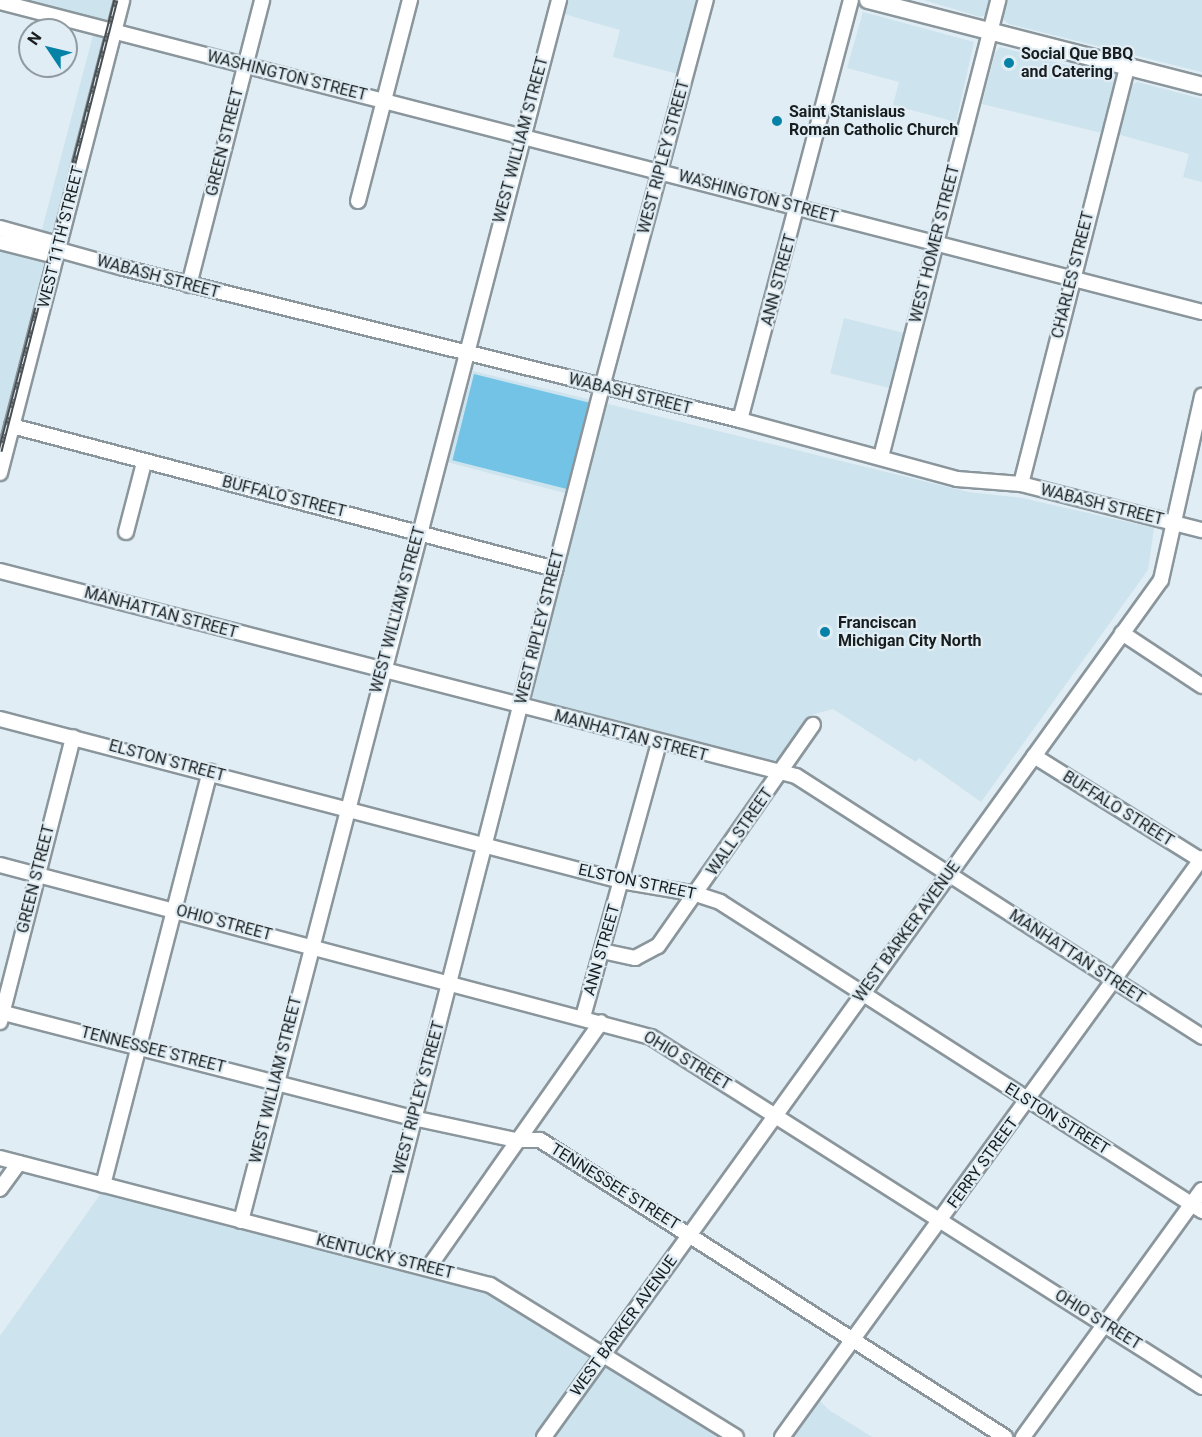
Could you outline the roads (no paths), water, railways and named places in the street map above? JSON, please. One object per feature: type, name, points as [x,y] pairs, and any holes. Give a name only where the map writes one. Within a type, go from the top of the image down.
[{"type":"main road","points":[[868,0],[1202,86]]},
{"type":"street","name":"WEST 11TH STREET","points":[[0,473],[122,0]]},
{"type":"street","name":"GREEN STREET","points":[[189,285],[262,0]]},
{"type":"street","points":[[358,201],[410,0]]},
{"type":"street","name":"WEST WILLIAM STREET","points":[[241,1221],[464,354],[559,0]]},
{"type":"street","name":"WEST RIPLEY STREET","points":[[379,1256],[602,387],[706,0]]},
{"type":"street","name":"ANN STREET","points":[[740,420],[799,207],[851,0]]},
{"type":"street","name":"WEST HOMER STREET","points":[[880,457],[998,0]]},
{"type":"street","name":"WASHINGTON STREET","points":[[0,2],[935,243],[1072,276],[1202,312]]},
{"type":"street","name":"CHARLES STREET","points":[[1021,484],[1072,276],[1127,67]]},
{"type":"street","name":"WABASH STREET","points":[[0,228],[54,243],[58,250],[189,285],[740,420],[957,479],[1021,484],[1202,530]]},
{"type":"street","name":"WABASH STREET","points":[[0,242],[51,255],[58,250]]},
{"type":"street","name":"WEST BARKER AVENUE","points":[[544,1437],[1161,580],[1171,522],[1202,396]]},
{"type":"street","name":"BUFFALO STREET","points":[[12,426],[144,463],[419,532],[555,569]]},
{"type":"street","points":[[126,532],[144,463]]},
{"type":"street","name":"MANHATTAN STREET","points":[[0,571],[658,743],[795,776],[1202,1037]]},
{"type":"street","points":[[1122,633],[1202,686]]},
{"type":"street","name":"ELSTON STREET","points":[[0,718],[621,881],[696,894],[720,902],[1028,1102],[1197,1208]]},
{"type":"street","name":"WALL STREET","points":[[602,951],[634,958],[649,954],[658,946],[781,774],[813,725]]},
{"type":"street","name":"GREEN STREET","points":[[1,1015],[73,737]]},
{"type":"street","name":"ANN STREET","points":[[583,1017],[658,743]]},
{"type":"street","name":"BUFFALO STREET","points":[[1034,756],[1201,860]]},
{"type":"street","points":[[103,1185],[210,772]]},
{"type":"street","name":"FERRY STREET","points":[[782,1437],[1028,1102],[1113,980],[1201,860]]},
{"type":"street","name":"OHIO STREET","points":[[0,865],[633,1030],[671,1047],[940,1221],[1202,1386]]},
{"type":"street","name":"TENNESSEE STREET","points":[[1,1015],[276,1081],[413,1119],[516,1140],[540,1140],[1005,1437]]},
{"type":"street","points":[[429,1267],[601,1022]]},
{"type":"street","name":"KENTUCKY STREET","points":[[0,1158],[429,1267],[490,1285],[736,1437]]},
{"type":"street","points":[[0,1189],[19,1163]]},
{"type":"street","points":[[1023,1437],[1104,1324],[1197,1208],[1202,1190]]},
{"type":"railway","points":[[0,451],[116,0]]},
{"type":"place","name":"Social Que BBQ and Catering","points":[[1009,63]]},
{"type":"place","name":"Saint Stanislaus Roman Catholic Church","points":[[777,121]]},
{"type":"place","name":"Franciscan Michigan City North","points":[[825,632]]}]
